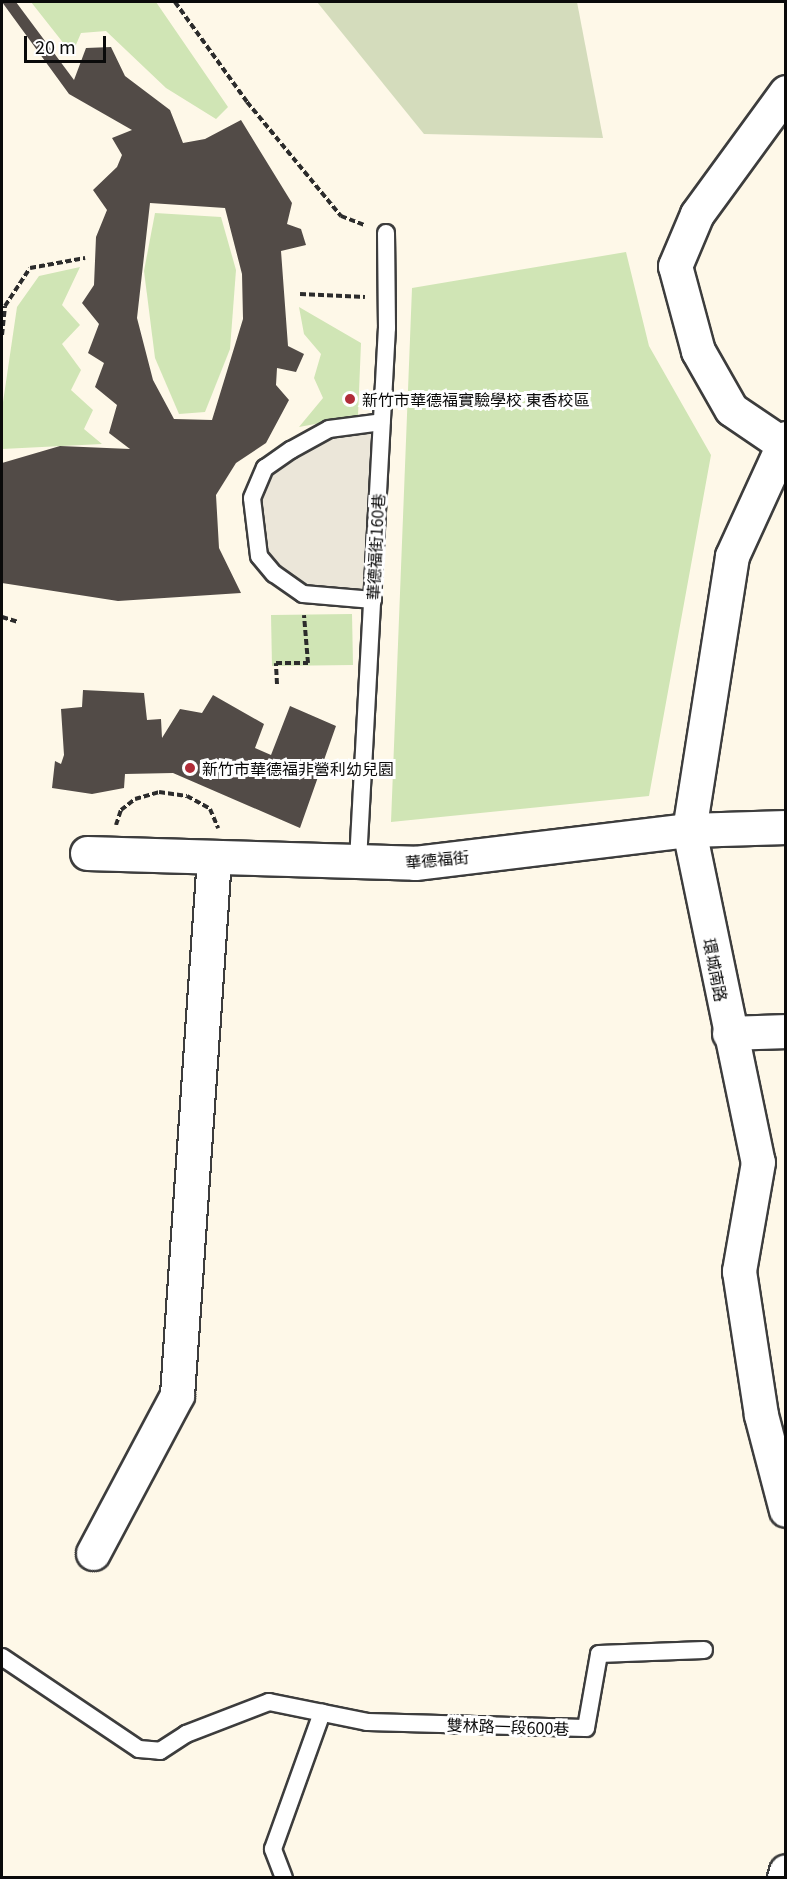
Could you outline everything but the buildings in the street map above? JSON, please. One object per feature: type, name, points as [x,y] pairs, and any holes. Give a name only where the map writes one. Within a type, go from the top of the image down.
[{"type":"street","points":[[783,440],[731,409],[698,351],[675,266],[697,214],[786,92]]},
{"type":"street","name":"環城南路","points":[[783,440],[732,556],[689,830],[729,1033],[758,1162],[739,1271],[773,1413],[786,1510]]},
{"type":"street","name":"華德福街","points":[[100,853],[415,863],[689,830],[786,827]]},
{"type":"street","points":[[93,1553],[177,1395],[214,858]]},
{"type":"street","points":[[729,1033],[786,1031]]},
{"type":"street","points":[[784,1878],[786,1871]]},
{"type":"lane","name":"華德福街160巷","points":[[358,861],[382,422],[387,298],[386,233]]},
{"type":"lane","points":[[373,600],[303,594],[274,574],[259,556],[252,498],[265,468],[329,429],[382,422]]},
{"type":"lane","name":"雙林路一段600巷","points":[[2,1657],[139,1749],[160,1751],[186,1734],[268,1702],[367,1722],[586,1728],[599,1654],[704,1650]]},
{"type":"lane","points":[[284,1878],[273,1849],[322,1713]]},
{"type":"path","points":[[175,2],[246,102],[341,216],[386,233]]},
{"type":"path","points":[[2,335],[5,306],[30,268],[85,258]]},
{"type":"path","points":[[300,294],[387,298]]},
{"type":"path","points":[[277,684],[276,663],[308,663],[303,594]]},
{"type":"path","points":[[2,617],[18,622]]},
{"type":"path","points":[[100,853],[121,810],[159,792],[187,796],[210,809],[219,830],[214,858]]},
{"type":"green space","points":[[31,2],[156,2],[228,107],[216,119],[166,88],[106,31],[81,33],[72,54]]},
{"type":"green space","points":[[317,2],[577,2],[603,138],[424,134]]},
{"type":"green space","points":[[155,213],[221,217],[236,270],[230,349],[205,412],[179,414],[155,358],[144,271]]},
{"type":"green space","points":[[626,252],[649,346],[711,455],[649,796],[391,822],[412,288]]},
{"type":"green space","points":[[80,267],[62,305],[80,325],[62,344],[81,370],[71,390],[93,410],[84,429],[102,444],[2,449],[2,409],[17,307],[39,276]]},
{"type":"green space","points":[[299,307],[361,343],[358,416],[299,427],[323,398],[314,378],[321,354],[304,334]]},
{"type":"green space","points":[[352,614],[353,665],[272,666],[271,615]]},
{"type":"shaded area","points":[[382,422],[373,600],[340,600],[274,574],[252,528],[265,468],[329,429]]},
{"type":"place","name":"新竹市華德福實驗學校 東香校區","points":[[350,399]]},
{"type":"place","name":"新竹市華德福非營利幼兒園","points":[[190,768]]}]
